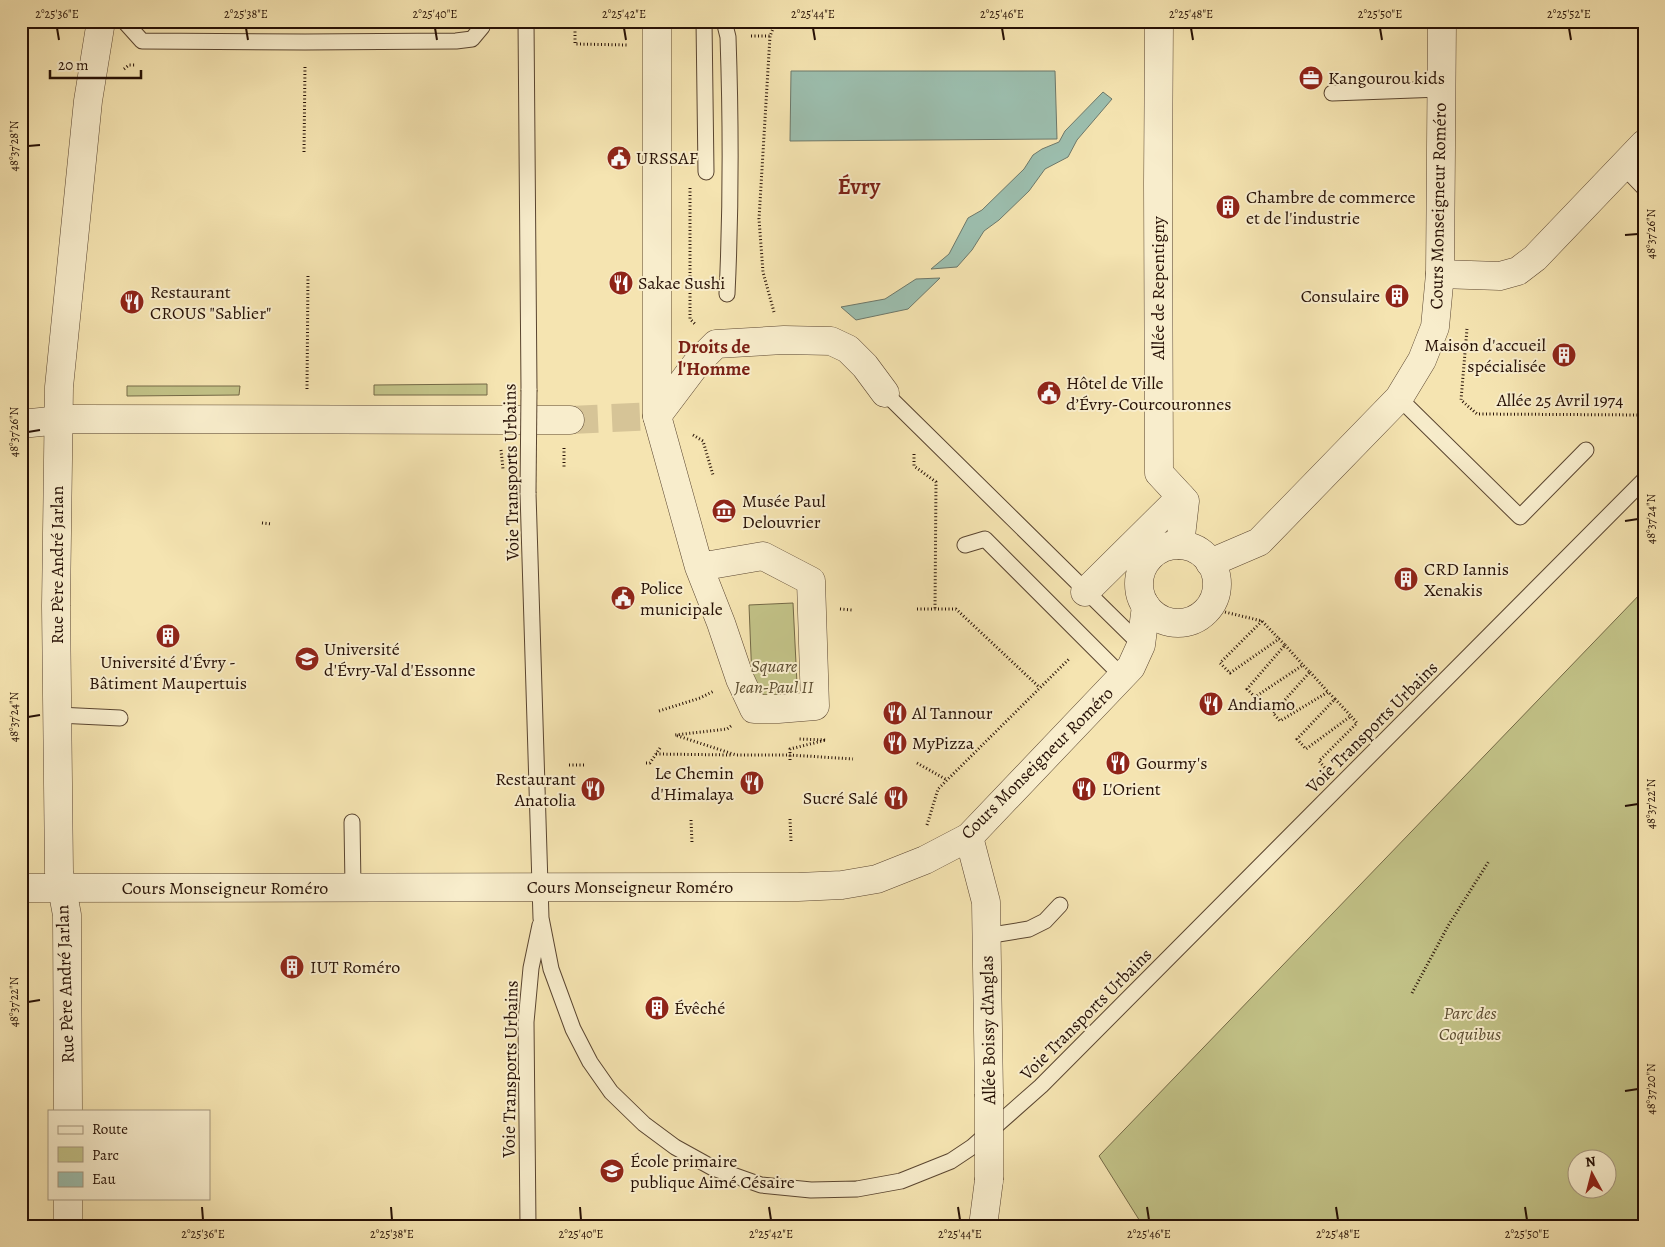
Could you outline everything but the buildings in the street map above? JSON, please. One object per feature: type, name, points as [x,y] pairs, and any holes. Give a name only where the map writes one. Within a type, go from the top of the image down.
[{"type":"street","name":"Rue Père André Jarlan","points":[[68,1110],[67,915],[59,872],[56,606],[58,419],[62,352],[88,101],[101,21]]},
{"type":"street","points":[[657,21],[657,416],[699,567],[740,679],[754,709],[815,706],[811,581],[763,556],[699,567]]},
{"type":"street","name":"Allée de Repentigny","points":[[1159,21],[1160,473],[1182,497]]},
{"type":"street","name":"Cours Monseigneur Roméro","points":[[1210,563],[1259,542],[1399,398],[1422,360],[1434,327],[1440,274],[1442,21]]},
{"type":"street","points":[[1440,274],[1500,276],[1518,271],[1535,258],[1644,144]]},
{"type":"street","points":[[657,416],[697,363],[716,344],[784,340],[831,340],[848,349],[865,366],[885,393]]},
{"type":"street","points":[[21,424],[58,419],[570,420]]},
{"type":"street","points":[[1085,592],[1182,497],[1185,501],[1180,545],[1198,551],[1210,563],[1216,574],[1214,597],[1208,608]]},
{"type":"street","name":"Cours Monseigneur Roméro","points":[[21,888],[842,885],[877,880],[925,860],[969,837],[1131,667],[1141,645],[1146,606],[1139,586],[1140,575],[1144,565],[1159,550],[1180,545]]},
{"type":"street","points":[[1146,606],[1162,620],[1173,622]]},
{"type":"street","name":"Cours Monseigneur Roméro","points":[[1141,645],[1173,622],[1193,620],[1208,608]]},
{"type":"street","name":"Allée Boissy d'Anglas","points":[[969,837],[986,902],[989,1180],[982,1226]]},
{"type":"street","points":[[68,1200],[68,1226]]},
{"type":"lane","points":[[124,21],[142,41],[305,42],[456,41],[472,39],[482,27],[482,21]]},
{"type":"lane","name":"Voie Transports Urbains","points":[[526,21],[528,493],[541,918],[552,969],[573,1029],[590,1062],[611,1092],[644,1124],[713,1168],[761,1185],[811,1190],[857,1189],[901,1181],[951,1161],[965,1152],[1042,1086],[1644,480]]},
{"type":"lane","points":[[704,21],[706,172]]},
{"type":"lane","points":[[724,21],[728,37],[730,141],[727,294]]},
{"type":"lane","points":[[1332,93],[1441,89]]},
{"type":"lane","points":[[1623,166],[1644,188]]},
{"type":"lane","points":[[885,393],[1085,592],[1114,617],[1141,645]]},
{"type":"lane","points":[[1399,398],[1520,517],[1586,450]]},
{"type":"lane","points":[[965,545],[985,539],[1122,676]]},
{"type":"lane","points":[[58,715],[120,718]]},
{"type":"lane","points":[[352,822],[353,887]]},
{"type":"lane","points":[[986,936],[1029,929],[1045,921],[1060,905]]},
{"type":"lane","name":"Voie Transports Urbains","points":[[528,1226],[526,1022],[531,968],[541,918]]},
{"type":"path","points":[[769,300],[763,272],[760,219],[770,36],[776,21]]},
{"type":"path","points":[[1051,21],[1051,24],[1072,21]]},
{"type":"path","points":[[575,28],[575,44],[636,45]]},
{"type":"path","points":[[744,36],[770,36]]},
{"type":"path","points":[[304,82],[304,152]]},
{"type":"path","points":[[690,184],[690,319],[716,344]]},
{"type":"path","points":[[307,395],[308,274]]},
{"type":"path","name":"Allée 25 Avril 1974","points":[[1477,414],[1644,415]]},
{"type":"path","points":[[703,441],[713,475]]},
{"type":"path","points":[[501,447],[503,475]]},
{"type":"path","points":[[914,466],[936,482],[935,608]]},
{"type":"path","points":[[262,523],[272,524]]},
{"type":"path","points":[[1208,608],[1262,621],[1351,716],[1357,724],[1319,761],[1326,768],[1332,763]]},
{"type":"path","points":[[917,609],[956,609],[1039,687]]},
{"type":"path","points":[[1262,621],[1220,663],[1230,673],[1279,639]]},
{"type":"path","points":[[926,831],[938,789],[1039,687],[1089,642]]},
{"type":"path","points":[[1285,645],[1247,689],[1255,697],[1303,665]]},
{"type":"path","points":[[1310,672],[1273,713],[1280,721],[1328,692]]},
{"type":"path","points":[[659,711],[700,698]]},
{"type":"path","points":[[1335,699],[1297,739],[1306,749],[1351,716]]},
{"type":"path","points":[[736,755],[674,735],[726,729],[754,709]]},
{"type":"path","points":[[646,763],[650,763],[660,748]]},
{"type":"path","points":[[790,749],[790,757]]},
{"type":"path","points":[[656,754],[853,759]]},
{"type":"path","points":[[688,754],[688,760]]},
{"type":"path","points":[[918,763],[947,780]]},
{"type":"path","points":[[569,765],[585,765]]},
{"type":"path","points":[[790,819],[791,841]]},
{"type":"path","points":[[691,820],[692,843]]},
{"type":"path","points":[[1412,993],[1448,926],[1489,861]]},
{"type":"green space","points":[[487,384],[487,395],[374,395],[374,385]]},
{"type":"green space","points":[[127,386],[240,386],[239,395],[127,396]]},
{"type":"green space","name":"Parc des Coquibus","points":[[1644,590],[1644,1226],[1143,1226],[1099,1156]]},
{"type":"green space","name":"Square Jean-Paul II","points":[[793,603],[798,704],[753,706],[749,605]]},
{"type":"water","points":[[791,71],[1055,71],[1057,139],[790,141]]},
{"type":"water","points":[[1103,92],[1112,99],[1077,140],[1068,157],[1045,169],[1029,191],[999,220],[984,231],[972,250],[957,267],[931,269],[949,254],[968,218],[982,210],[1024,169],[1033,155],[1059,142],[1065,131]]},
{"type":"water","points":[[940,278],[908,309],[856,320],[841,307],[885,299],[916,279]]},
{"type":"tunnel","points":[[570,420],[657,416]]},
{"type":"place","name":"Kangourou kids","points":[[1311,78]]},
{"type":"place","name":"URSSAF","points":[[619,158]]},
{"type":"place","name":"Chambre de commerce et de l'industrie","points":[[1228,207]]},
{"type":"place","name":"Sakae Sushi","points":[[621,283]]},
{"type":"place","name":"Consulaire","points":[[1397,296]]},
{"type":"place","name":"Restaurant CROUS \"Sablier\"","points":[[132,302]]},
{"type":"place","name":"Maison d'accueil spécialisée","points":[[1564,355]]},
{"type":"place","name":"Hôtel de Ville d’Évry-Courcouronnes","points":[[1049,393]]},
{"type":"place","name":"Musée Paul Delouvrier","points":[[724,511]]},
{"type":"place","name":"CRD Iannis Xenakis","points":[[1406,579]]},
{"type":"place","name":"Police municipale","points":[[623,598]]},
{"type":"place","name":"Université d'Évry - Bâtiment Maupertuis","points":[[168,636]]},
{"type":"place","name":"Université d'Évry-Val d'Essonne","points":[[307,659]]},
{"type":"place","name":"Andiamo","points":[[1211,704]]},
{"type":"place","name":"Al Tannour","points":[[895,713]]},
{"type":"place","name":"MyPizza","points":[[895,743]]},
{"type":"place","name":"Gourmy's","points":[[1118,763]]},
{"type":"place","name":"Le Chemin d'Himalaya","points":[[752,783]]},
{"type":"place","name":"Restaurant Anatolia","points":[[593,789]]},
{"type":"place","name":"L'Orient","points":[[1084,789]]},
{"type":"place","name":"Sucré Salé","points":[[896,798]]},
{"type":"place","name":"IUT Roméro","points":[[292,967]]},
{"type":"place","name":"Évêché","points":[[657,1008]]},
{"type":"place","name":"École primaire publique Aimé Césaire","points":[[612,1171]]},
{"type":"district","name":"Évry","points":[[859,187]]},
{"type":"district","name":"Droits de l'Homme","points":[[714,358]]}]
